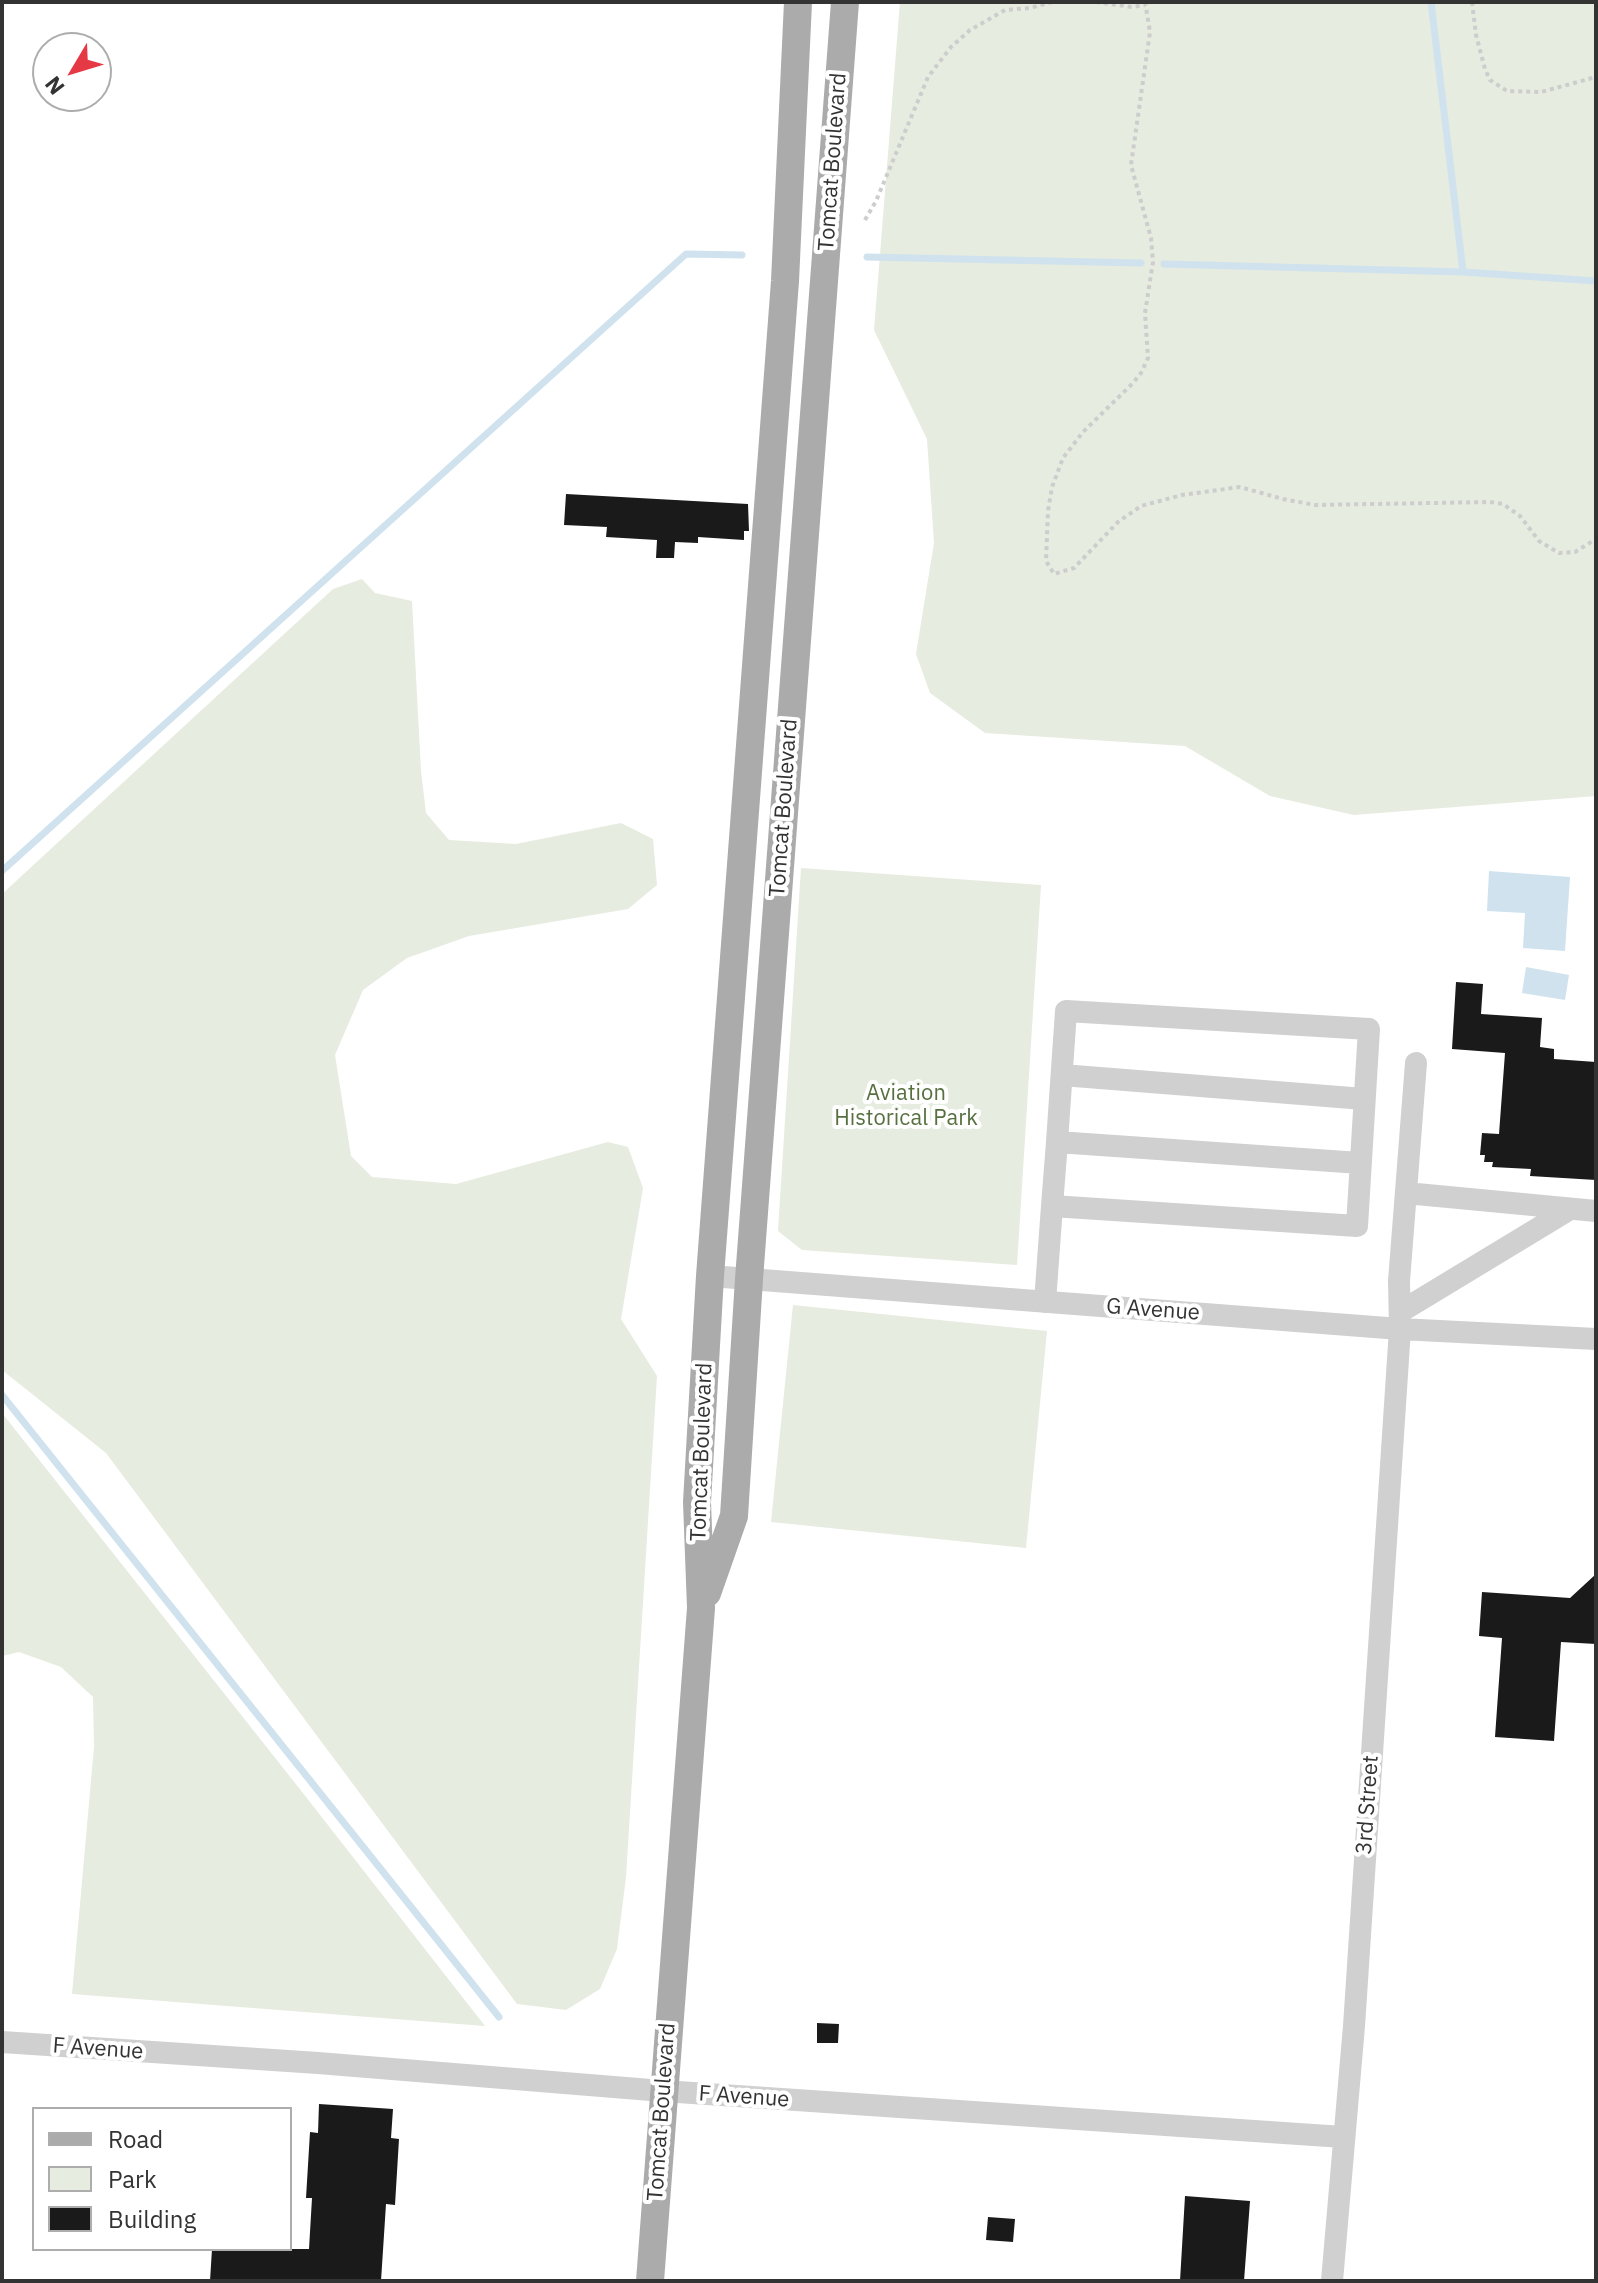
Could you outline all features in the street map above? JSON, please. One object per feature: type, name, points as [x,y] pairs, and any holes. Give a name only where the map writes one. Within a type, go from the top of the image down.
[{"type":"main road","name":"Tomcat Boulevard","points":[[650,2281],[701,1608],[697,1502],[710,1276],[785,281],[798,2]]},
{"type":"main road","name":"Tomcat Boulevard","points":[[701,1608],[734,1516],[845,2]]},
{"type":"street","points":[[1045,1302],[1066,1011],[1369,1029],[1357,1226],[1052,1206]]},
{"type":"street","name":"3rd Street","points":[[1332,2281],[1354,2026],[1400,1320],[1399,1281],[1416,1063]]},
{"type":"street","points":[[1062,1075],[1364,1099]]},
{"type":"street","points":[[1057,1142],[1360,1163]]},
{"type":"street","points":[[1406,1193],[1596,1211]]},
{"type":"street","points":[[1400,1320],[1570,1209]]},
{"type":"street","name":"G Avenue","points":[[710,1276],[1045,1302],[1400,1320],[1596,1339]]},
{"type":"street","name":"F Avenue","points":[[2,2042],[1343,2137]]},
{"type":"path","points":[[865,220],[876,201],[928,77],[951,47],[970,30],[1005,10],[1052,2]]},
{"type":"path","points":[[1096,2],[1132,7],[1145,4],[1150,32],[1131,165],[1151,238],[1153,262],[1145,313],[1148,358],[1133,383],[1083,432],[1063,458],[1052,487],[1048,511],[1046,561],[1054,574],[1074,568],[1118,522],[1141,506],[1182,495],[1240,487],[1315,505],[1490,502],[1503,504],[1520,516],[1539,541],[1559,553],[1575,552],[1596,539]]},
{"type":"path","points":[[1472,2],[1485,69],[1490,80],[1507,91],[1541,92],[1596,77]]},
{"type":"green space","points":[[900,2],[1596,2],[1596,796],[1354,815],[1270,796],[1185,746],[985,733],[930,693],[916,654],[934,543],[927,439],[874,330]]},
{"type":"green space","points":[[362,579],[375,593],[412,601],[426,813],[449,840],[516,844],[621,823],[653,839],[657,885],[628,909],[469,936],[407,958],[363,990],[335,1055],[351,1156],[372,1177],[456,1184],[608,1142],[628,1147],[643,1188],[621,1319],[657,1376],[626,1877],[617,1949],[600,1989],[566,2010],[517,2004],[106,1453],[2,1370],[2,894],[333,589]]},
{"type":"green space","name":"Aviation Historical Park","points":[[801,868],[1041,885],[1017,1265],[802,1250],[778,1231]]},
{"type":"green space","points":[[793,1305],[1047,1331],[1026,1548],[771,1522]]},
{"type":"green space","points":[[2,1413],[485,2026],[72,1994],[94,1747],[93,1697],[61,1667],[19,1652],[2,1656]]},
{"type":"water","points":[[1489,871],[1570,877],[1565,951],[1523,948],[1525,913],[1487,911]]},
{"type":"water","points":[[1526,967],[1569,975],[1565,1000],[1522,993]]},
{"type":"building","points":[[566,494],[748,504],[749,531],[744,531],[744,540],[698,537],[698,543],[675,542],[674,558],[656,558],[657,540],[606,537],[607,527],[564,525]]},
{"type":"building","points":[[1456,982],[1483,984],[1481,1014],[1542,1018],[1540,1047],[1554,1049],[1554,1059],[1596,1062],[1596,1180],[1530,1176],[1531,1169],[1492,1167],[1493,1162],[1484,1162],[1485,1155],[1480,1155],[1482,1133],[1499,1134],[1505,1053],[1452,1049]]},
{"type":"building","points":[[1596,1574],[1596,1644],[1561,1642],[1554,1741],[1495,1737],[1502,1638],[1479,1636],[1482,1592],[1570,1598]]},
{"type":"building","points":[[817,2023],[839,2024],[838,2043],[817,2043]]},
{"type":"building","points":[[319,2104],[393,2109],[391,2138],[399,2139],[395,2205],[386,2204],[381,2281],[210,2281],[212,2251],[309,2249],[312,2198],[306,2198],[310,2132],[318,2133]]},
{"type":"building","points":[[1185,2196],[1250,2201],[1244,2281],[1180,2281]]},
{"type":"building","points":[[988,2217],[1015,2219],[1013,2242],[986,2240]]},
{"type":"waterway","points":[[1431,2],[1463,272]]},
{"type":"waterway","points":[[2,871],[686,254],[742,255]]},
{"type":"waterway","points":[[867,257],[1141,263]]},
{"type":"waterway","points":[[1164,264],[1463,272],[1596,281]]},
{"type":"waterway","points":[[2,1395],[499,2017]]}]
